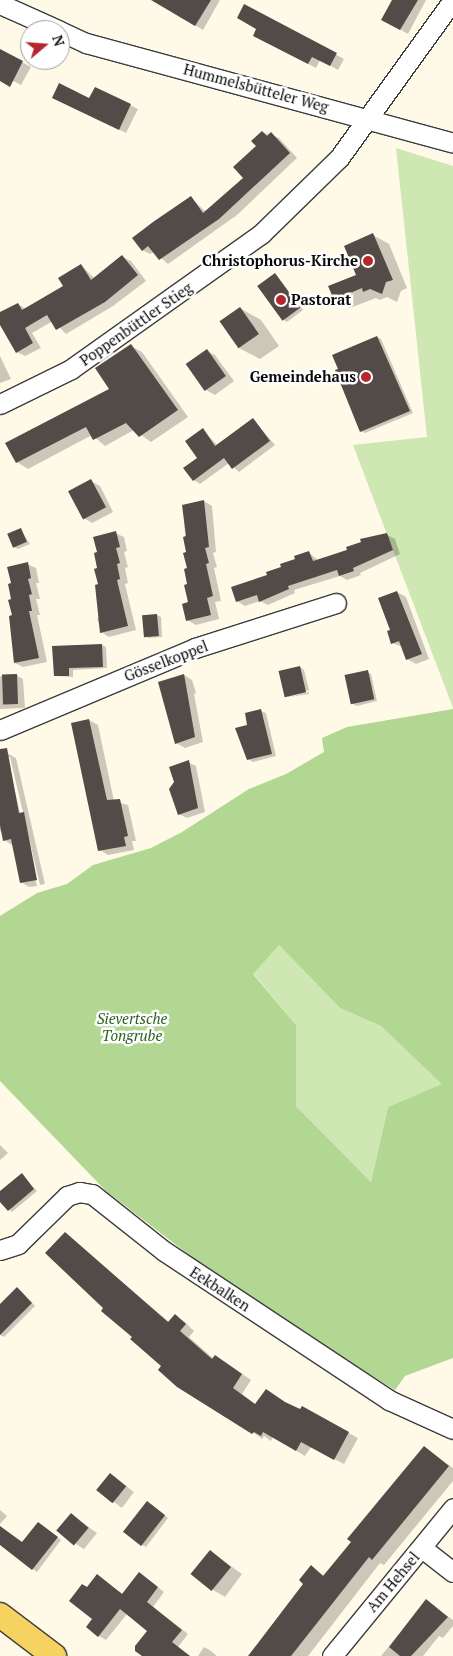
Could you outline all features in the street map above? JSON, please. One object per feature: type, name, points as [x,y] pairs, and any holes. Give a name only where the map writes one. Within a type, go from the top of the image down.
[{"type":"main road","points":[[0,1615],[54,1656]]},
{"type":"street","name":"Poppenbüttler Stieg","points":[[0,404],[71,369],[261,234],[339,158],[370,118],[453,0]]},
{"type":"street","name":"Hummelsbütteler Weg","points":[[0,4],[36,20]]},
{"type":"street","name":"Hummelsbütteler Weg","points":[[70,35],[86,43],[370,118],[453,143]]},
{"type":"street","name":"Gösselkoppel","points":[[0,730],[196,648],[336,603]]},
{"type":"street","name":"Eekbalken","points":[[1,1250],[22,1241],[67,1196],[79,1192],[92,1194],[164,1251],[389,1400],[453,1428]]},
{"type":"street","name":"Am Hehsel","points":[[332,1656],[453,1508]]},
{"type":"street","points":[[422,1548],[453,1572]]},
{"type":"green space","points":[[396,148],[453,166],[453,708],[353,445],[427,437]]},
{"type":"green space","name":"Sievertsche Tongrube","points":[[453,709],[453,1358],[405,1376],[395,1390],[236,1291],[106,1191],[0,1081],[0,916],[37,893],[67,884],[93,865],[151,848],[182,832],[249,789],[286,774],[324,752],[322,738],[347,727]],"holes":[[[279,945],[340,1008],[381,1026],[442,1084],[388,1107],[371,1182],[296,1106],[296,1025],[253,974]]]},
{"type":"green space","points":[[279,945],[340,1008],[381,1026],[443,1084],[388,1107],[371,1182],[296,1106],[296,1025],[253,973]]},
{"type":"building","points":[[151,0],[211,0],[195,26]]},
{"type":"building","points":[[392,0],[418,0],[400,30],[381,20]]},
{"type":"building","points":[[244,4],[337,53],[330,66],[312,57],[308,64],[253,36],[256,29],[237,18]]},
{"type":"building","points":[[0,49],[20,59],[20,67],[10,87],[0,81]]},
{"type":"building","points":[[59,83],[89,98],[95,87],[131,104],[119,130],[52,98]]},
{"type":"building","points":[[262,131],[267,136],[271,132],[290,153],[219,219],[159,260],[148,246],[142,251],[132,238],[153,222],[191,196],[203,213],[243,178],[233,167],[256,146],[251,141]]},
{"type":"building","name":"Christophorus-Kirche","points":[[373,233],[393,280],[386,282],[382,294],[370,289],[363,292],[362,288],[334,300],[328,286],[356,275],[344,246]]},
{"type":"building","points":[[122,255],[138,275],[105,302],[56,330],[47,315],[25,328],[33,343],[16,353],[0,325],[0,312],[18,303],[22,310],[63,286],[58,278],[81,264],[91,280]]},
{"type":"building","name":"Pastorat","points":[[275,273],[300,308],[282,321],[257,286]]},
{"type":"building","points":[[240,307],[259,334],[238,348],[220,321]]},
{"type":"building","name":"Gemeindehaus","points":[[377,336],[410,411],[360,432],[335,370],[338,369],[332,355]]},
{"type":"building","points":[[131,344],[178,410],[139,437],[126,423],[93,440],[86,427],[16,463],[5,443],[109,389],[95,368]]},
{"type":"building","points":[[207,349],[226,376],[205,391],[186,364]]},
{"type":"building","points":[[253,418],[270,441],[232,469],[224,458],[193,481],[183,468],[197,458],[185,441],[203,428],[215,446]]},
{"type":"building","points":[[91,479],[106,507],[83,519],[68,491]]},
{"type":"building","points":[[204,500],[209,547],[205,548],[209,563],[206,564],[213,596],[207,598],[211,615],[186,621],[182,604],[188,602],[184,585],[187,584],[184,569],[187,568],[183,553],[186,552],[183,537],[186,536],[182,505]]},
{"type":"building","points":[[21,528],[27,542],[13,548],[7,534]]},
{"type":"building","points":[[116,531],[120,547],[116,548],[120,563],[117,564],[120,579],[117,580],[128,626],[100,633],[95,585],[98,584],[94,569],[97,568],[94,553],[97,552],[93,537]]},
{"type":"building","points":[[387,533],[393,550],[353,568],[354,571],[339,576],[337,570],[288,586],[289,589],[259,602],[257,595],[236,602],[231,587],[267,575],[266,572],[281,567],[280,564],[295,559],[294,556],[309,551],[313,561],[347,550],[346,547],[361,542],[360,539]]},
{"type":"building","points":[[28,562],[31,578],[28,579],[32,594],[29,595],[32,611],[29,611],[39,658],[14,663],[9,616],[12,615],[8,600],[11,599],[8,584],[11,583],[7,567]]},
{"type":"building","points":[[397,591],[422,654],[406,660],[399,641],[391,644],[387,631],[390,630],[378,598]]},
{"type":"building","points":[[157,614],[159,636],[144,637],[142,615]]},
{"type":"building","points":[[102,644],[103,667],[69,668],[69,676],[54,676],[52,646]]},
{"type":"building","points":[[300,666],[306,692],[285,697],[279,671]]},
{"type":"building","points":[[368,670],[374,699],[351,704],[345,675]]},
{"type":"building","points":[[17,674],[18,704],[3,705],[2,675]]},
{"type":"building","points":[[184,674],[195,737],[175,744],[158,682]]},
{"type":"building","points":[[261,709],[272,754],[247,760],[235,728],[247,725],[245,713]]},
{"type":"building","points":[[89,719],[107,800],[120,799],[128,836],[124,837],[126,846],[98,851],[71,723]]},
{"type":"building","points":[[7,748],[19,813],[24,812],[37,880],[20,883],[11,839],[3,841],[0,825],[0,749]]},
{"type":"building","points":[[189,760],[198,808],[178,815],[169,789],[174,782],[169,767]]},
{"type":"building","points":[[22,1173],[34,1189],[8,1211],[0,1202],[0,1191]]},
{"type":"building","points":[[65,1232],[168,1322],[175,1314],[186,1324],[180,1331],[212,1359],[215,1355],[242,1374],[233,1388],[255,1404],[266,1389],[285,1402],[300,1409],[302,1406],[349,1432],[334,1460],[301,1442],[296,1451],[263,1432],[261,1436],[254,1432],[252,1434],[177,1387],[158,1370],[161,1366],[130,1339],[132,1337],[101,1311],[103,1308],[45,1253]]},
{"type":"building","points":[[17,1287],[32,1303],[0,1335],[0,1304]]},
{"type":"building","points":[[424,1446],[449,1466],[372,1560],[369,1557],[291,1656],[248,1656],[303,1584],[299,1580],[311,1565],[323,1576],[351,1542],[347,1539]]},
{"type":"building","points":[[110,1473],[126,1486],[112,1503],[96,1490]]},
{"type":"building","points":[[147,1501],[165,1515],[141,1546],[123,1532]]},
{"type":"building","points":[[71,1513],[89,1528],[74,1545],[56,1531]]},
{"type":"building","points":[[38,1522],[58,1537],[32,1570],[0,1545],[0,1526],[22,1542]]},
{"type":"building","points":[[210,1550],[231,1567],[211,1591],[190,1574]]},
{"type":"building","points":[[139,1572],[158,1587],[147,1602],[182,1630],[172,1642],[190,1656],[142,1656],[135,1651],[135,1646],[147,1631],[120,1609],[98,1637],[86,1627],[92,1619],[69,1601],[82,1584],[87,1587],[97,1574],[122,1594]]},
{"type":"building","points":[[426,1599],[448,1617],[411,1656],[400,1656],[389,1647]]},
{"type":"place","name":"Christophorus-Kirche","points":[[368,261]]},
{"type":"place","name":"Pastorat","points":[[281,300]]},
{"type":"place","name":"Gemeindehaus","points":[[366,377]]}]
